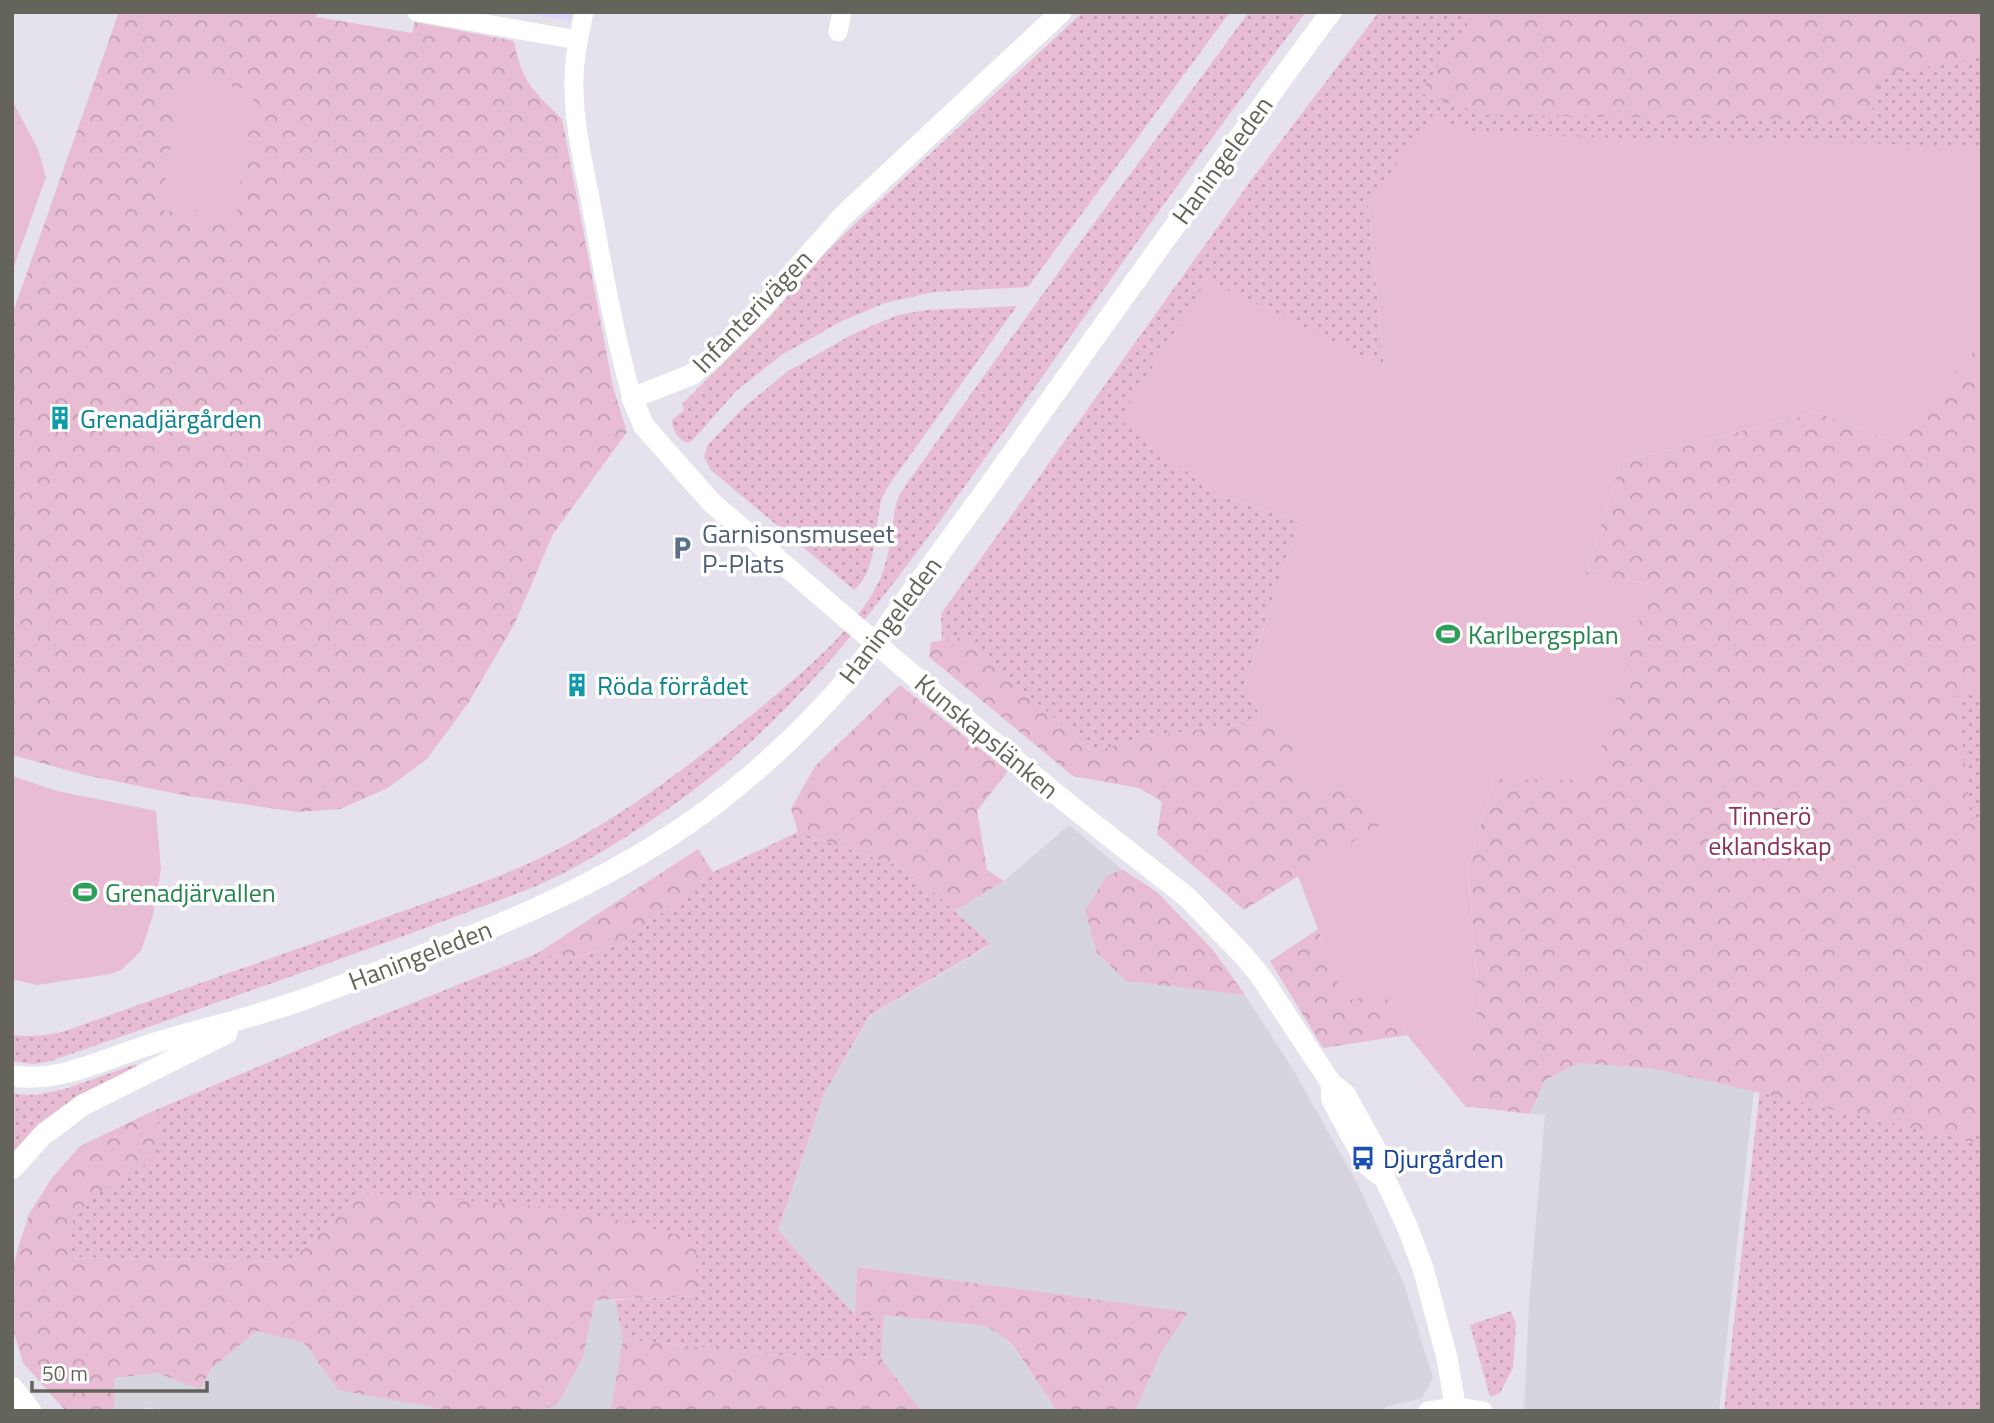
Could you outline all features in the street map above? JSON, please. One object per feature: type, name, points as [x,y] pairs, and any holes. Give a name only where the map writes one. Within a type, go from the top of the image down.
[{"type":"main road","name":"Infanterivägen","points":[[632,398],[691,375],[712,358],[758,312],[844,215],[1061,12]]},
{"type":"main road","name":"Haningeleden","points":[[12,1076],[26,1078],[60,1075],[148,1045],[268,1012],[475,936],[586,886],[625,865],[711,807],[755,772],[803,728],[853,672],[1331,12]]},
{"type":"main road","name":"Kunskapslänken","points":[[632,398],[643,426],[711,502],[929,689],[1187,897],[1244,956],[1261,977],[1331,1083],[1332,1100],[1367,1165],[1385,1179],[1407,1226],[1436,1313],[1456,1409]]},
{"type":"main road","name":"Haningeleden","points":[[12,1169],[42,1136],[83,1105],[268,1012]]},
{"type":"main road","points":[[12,1387],[31,1411]]},
{"type":"main road","points":[[12,1400],[24,1411]]},
{"type":"street","points":[[416,12],[579,40]]},
{"type":"street","points":[[584,12],[574,65],[573,88],[578,132],[599,248],[632,398]]},
{"type":"street","points":[[838,32],[842,12]]},
{"type":"street","points":[[1428,1411],[1483,1411]]},
{"type":"shaded area","points":[[518,12],[572,12],[571,21]]},
{"type":"shaded area","points":[[1069,825],[1122,869],[1107,876],[1097,953],[1126,981],[1245,995],[1294,1071],[1358,1185],[1404,1284],[1433,1378],[1422,1398],[1386,1407],[1383,1411],[1135,1411],[1161,1353],[1187,1312],[857,1267],[855,1315],[778,1230],[824,1094],[871,1015],[991,945],[955,911],[1004,881]]},
{"type":"shaded area","points":[[1579,1063],[1656,1069],[1754,1090],[1719,1411],[1524,1410],[1529,1304],[1545,1115],[1530,1114],[1545,1080]]},
{"type":"shaded area","points":[[595,1300],[615,1300],[623,1339],[611,1409],[613,1411],[530,1411],[557,1406],[583,1357]]},
{"type":"shaded area","points":[[884,1315],[987,1326],[1011,1344],[1057,1411],[921,1411],[881,1358]]},
{"type":"shaded area","points":[[257,1331],[304,1343],[338,1390],[438,1408],[438,1411],[156,1411],[152,1407],[135,1411],[114,1411],[114,1378],[157,1373],[200,1389],[211,1369]]},
{"type":"green space","points":[[119,12],[317,12],[316,17],[412,33],[415,22],[514,41],[521,67],[530,85],[562,119],[613,387],[627,432],[553,534],[515,623],[469,702],[427,759],[388,788],[340,809],[297,812],[188,796],[85,775],[12,755],[12,315]]},
{"type":"green space","points":[[1083,12],[1230,12],[1028,287],[933,292],[885,303],[842,321],[783,354],[736,391],[693,440],[687,443],[681,439],[674,431],[672,420],[684,410],[682,404],[770,317],[826,252]]},
{"type":"green space","points":[[1249,12],[1306,12],[1193,163],[974,474],[895,581],[854,633],[810,682],[764,730],[715,773],[612,846],[560,875],[528,889],[347,957],[47,1062],[33,1064],[12,1061],[12,1035],[40,1036],[68,1030],[458,892],[564,846],[614,817],[662,784],[789,684],[826,650],[860,612],[882,574],[889,549],[895,507],[910,479]]},
{"type":"green space","points":[[1379,12],[1982,12],[1982,1411],[1724,1411],[1765,1043],[1895,398],[1368,203],[1384,367],[1217,495],[1300,521],[1245,684],[1260,716],[1258,722],[1142,737],[1093,752],[962,637],[942,640],[941,614],[1255,175]]},
{"type":"green space","points":[[1475,12],[1982,12],[1982,51],[1978,58],[1881,75],[1870,120],[1485,115],[1420,93]]},
{"type":"green space","points":[[181,79],[255,90],[235,221],[161,210]]},
{"type":"green space","points":[[12,100],[38,149],[46,177],[12,272]]},
{"type":"green space","name":"Karlbergsplan","points":[[1433,115],[1472,134],[1982,146],[1982,342],[1894,441],[1816,412],[1621,462],[1585,574],[1650,584],[1592,780],[1494,779],[1468,869],[1479,1005],[1473,1028],[1473,1107],[1466,1107],[1407,1035],[1384,993],[1345,1001],[1298,876],[1386,821],[1334,786],[1302,788],[1293,739],[1258,722],[1260,716],[1245,685],[1300,521],[1217,495],[1119,420],[1207,280],[1384,366],[1368,203]]},
{"type":"green space","points":[[1017,306],[887,489],[881,502],[871,562],[867,573],[854,590],[711,470],[704,457],[707,446],[742,409],[788,371],[855,333],[898,315],[926,310]]},
{"type":"green space","name":"Tinnerö eklandskap","points":[[1982,342],[1982,690],[1957,694],[1971,817],[1982,833],[1982,1118],[1973,1142],[1656,1069],[1579,1063],[1545,1080],[1530,1114],[1473,1107],[1473,1028],[1479,1005],[1468,869],[1494,779],[1650,584],[1585,574],[1621,462],[1816,412],[1894,441]]},
{"type":"green space","points":[[962,637],[1093,752],[1142,737],[1258,722],[1293,739],[1334,785],[1387,821],[1244,910],[1157,834],[1162,802],[1139,788],[1073,776],[929,657],[931,642]]},
{"type":"green space","points":[[900,685],[1008,771],[977,811],[987,870],[1004,881],[955,911],[908,869],[798,832],[791,809],[815,766]]},
{"type":"green space","name":"Grenadjärvallen","points":[[12,776],[57,791],[156,811],[161,869],[153,915],[141,951],[121,970],[37,985],[12,979]]},
{"type":"green space","points":[[798,832],[908,869],[991,944],[870,1015],[824,1094],[778,1230],[855,1315],[884,1315],[881,1358],[777,1355],[623,1339],[615,1300],[697,1296],[361,1192],[288,1262],[67,1257],[74,1215],[164,1135],[151,1112],[352,1027],[536,954],[571,959],[624,943],[713,872]]},
{"type":"green space","points":[[698,849],[713,872],[624,943],[571,959],[536,954]]},
{"type":"green space","points":[[1122,869],[1157,892],[1213,950],[1245,995],[1126,981],[1097,953],[1085,910],[1107,876]]},
{"type":"green space","points":[[1318,929],[1345,1000],[1384,992],[1407,1035],[1323,1048],[1270,961]]},
{"type":"green space","points":[[136,1064],[137,1068],[74,1098],[38,1124],[15,1151],[12,1139],[12,1094],[35,1095],[65,1089]]},
{"type":"green space","points":[[151,1112],[164,1135],[150,1162],[101,1192],[74,1215],[68,1257],[288,1262],[361,1192],[570,1209],[696,1239],[697,1296],[595,1300],[583,1357],[557,1406],[530,1411],[438,1411],[437,1408],[338,1390],[304,1343],[257,1331],[211,1369],[200,1389],[157,1373],[114,1378],[114,1411],[66,1411],[23,1363],[12,1326],[12,1274],[18,1248],[29,1214],[52,1178],[80,1146]]},
{"type":"green space","points":[[857,1267],[1188,1312],[1161,1353],[1135,1411],[1057,1411],[1012,1344],[987,1326],[884,1315],[855,1315]]},
{"type":"green space","points":[[1511,1311],[1516,1324],[1513,1368],[1500,1393],[1490,1397],[1470,1325]]},
{"type":"green space","points":[[623,1339],[777,1355],[881,1358],[921,1411],[613,1411],[611,1409]]},
{"type":"place","name":"Grenadjärgården","points":[[60,418]]},
{"type":"place","name":"Garnisonsmuseet P-Plats","points":[[682,548]]},
{"type":"place","name":"Karlbergsplan","points":[[1448,634]]},
{"type":"place","name":"Röda förrådet","points":[[577,685]]},
{"type":"place","name":"Grenadjärvallen","points":[[85,892]]},
{"type":"place","name":"Djurgården","points":[[1363,1158]]}]
